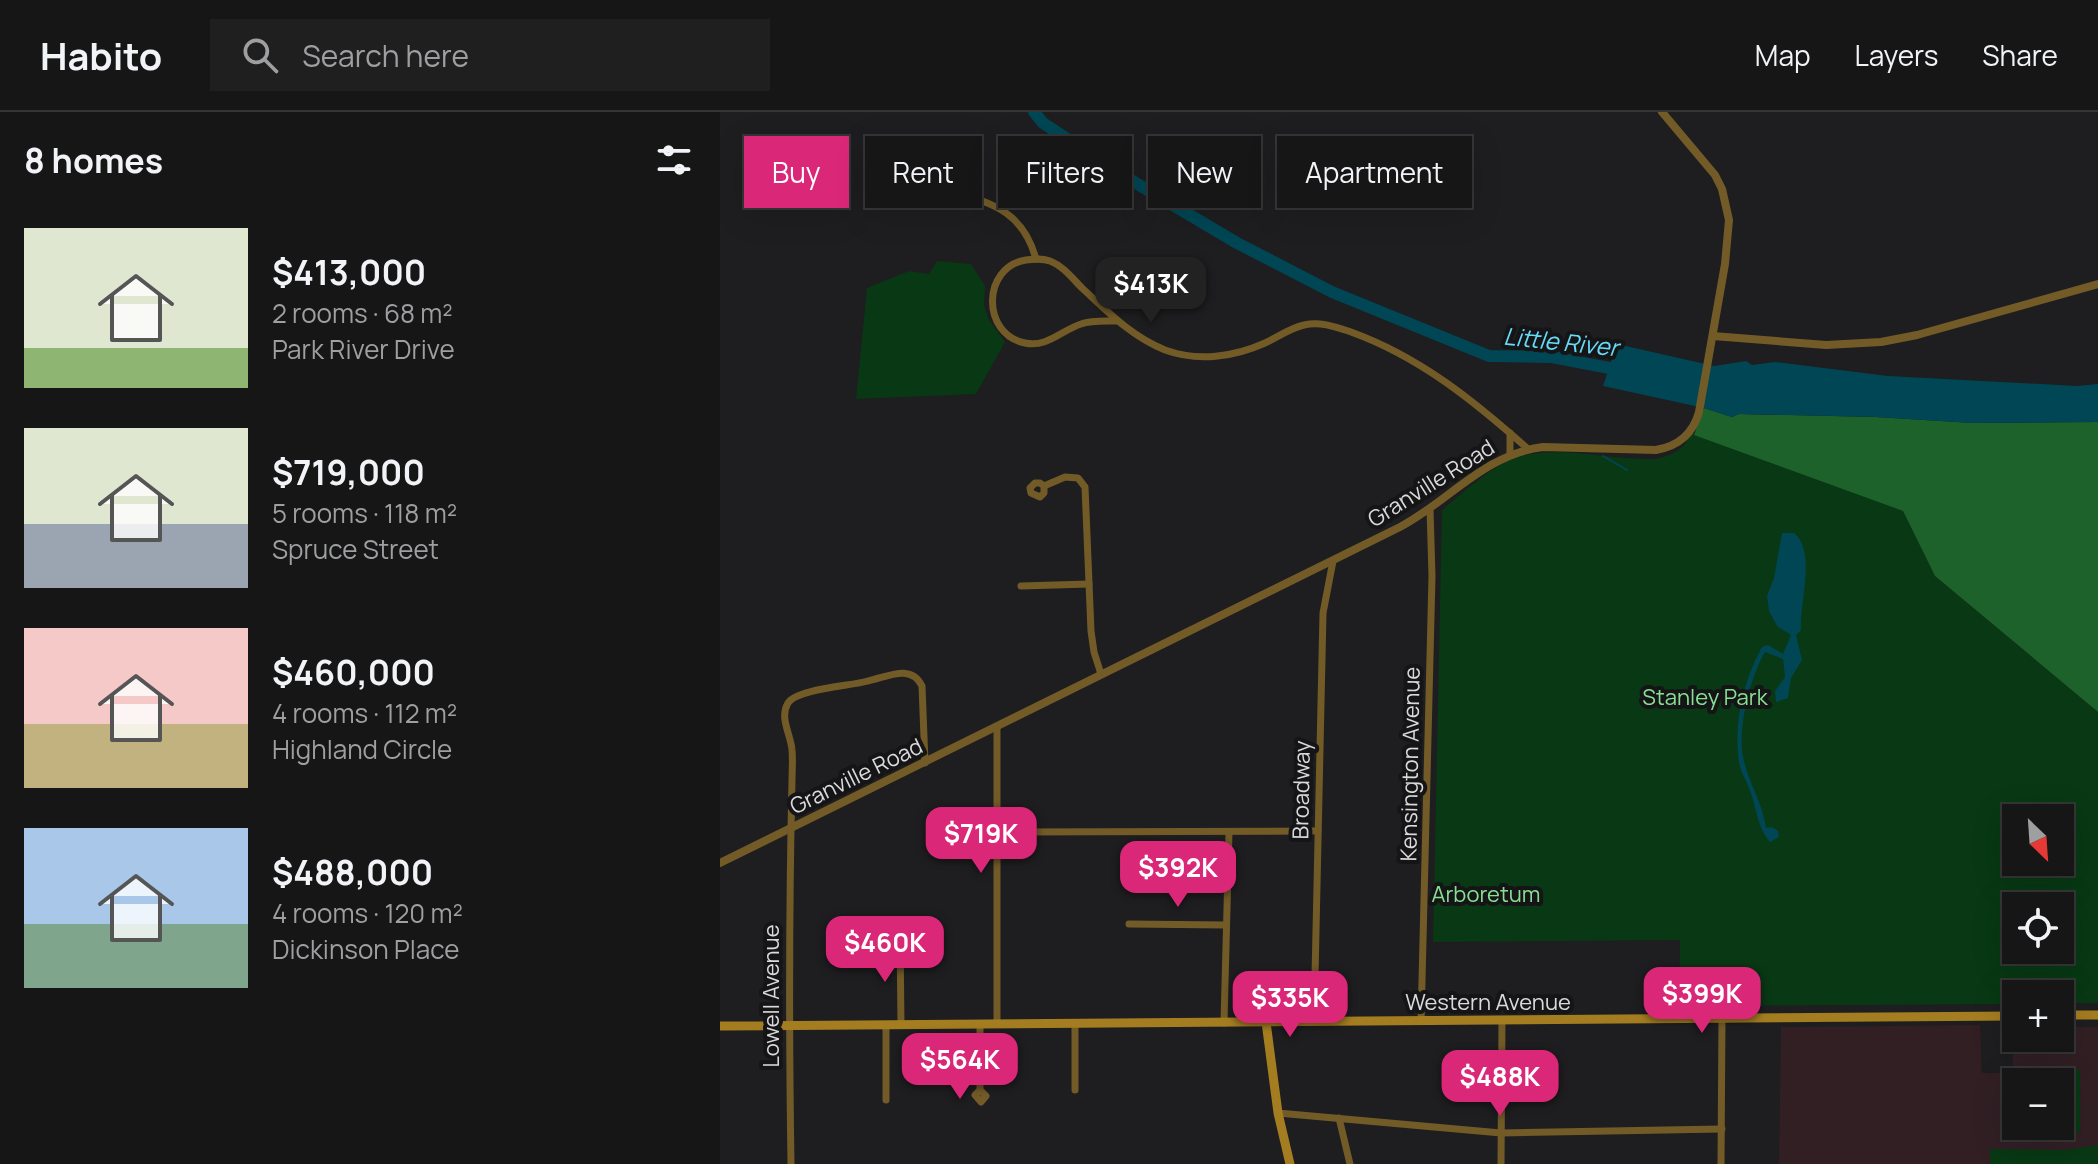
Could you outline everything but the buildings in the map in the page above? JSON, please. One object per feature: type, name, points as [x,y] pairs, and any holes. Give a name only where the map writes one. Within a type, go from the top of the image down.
[{"type":"main road","points":[[2074,1015],[2098,1015]]},
{"type":"main road","name":"Western Avenue","points":[[720,1026],[2002,1016]]},
{"type":"main road","points":[[1266,1022],[1278,1113],[1290,1164]]},
{"type":"street","name":"Granville Road","points":[[720,863],[1333,561],[1430,509],[1485,467],[1510,455],[1528,449],[1572,446],[1665,449],[1687,436],[1697,419],[1711,354],[1729,234],[1725,202],[1715,175],[1662,112]]},
{"type":"street","points":[[982,202],[1019,221],[1028,233],[1036,259]]},
{"type":"street","points":[[1117,321],[1081,324],[1039,343],[1021,343],[1008,336],[996,322],[992,310],[997,283],[1012,265],[1036,259],[1057,265],[1117,321],[1160,348],[1182,355],[1201,357],[1243,351],[1307,324],[1339,328],[1407,356],[1447,382],[1528,449]]},
{"type":"street","points":[[1713,336],[1837,345],[1881,342],[2098,284]]},
{"type":"street","points":[[1510,433],[1510,455]]},
{"type":"street","points":[[1044,486],[1071,476],[1084,484],[1091,639],[1101,674]]},
{"type":"street","name":"Kensington Avenue","points":[[1421,1021],[1432,576],[1430,509]]},
{"type":"street","name":"Broadway","points":[[1314,1022],[1323,613],[1333,561]]},
{"type":"street","points":[[1021,586],[1089,584]]},
{"type":"street","name":"Lowell Avenue","points":[[791,1164],[789,829],[792,748],[784,718],[786,705],[792,697],[900,673],[914,675],[922,691],[925,763]]},
{"type":"street","points":[[997,727],[997,1024]]},
{"type":"street","points":[[997,832],[1318,831]]},
{"type":"street","points":[[1224,1023],[1229,832]]},
{"type":"street","points":[[1129,924],[1226,925]]},
{"type":"street","points":[[900,934],[901,1025]]},
{"type":"street","points":[[1721,1164],[1722,1019]]},
{"type":"street","points":[[1501,1164],[1502,1020]]},
{"type":"street","points":[[1075,1023],[1075,1090]]},
{"type":"street","points":[[980,1024],[980,1090]]},
{"type":"street","points":[[886,1025],[886,1100]]},
{"type":"street","points":[[1278,1113],[1501,1133],[1722,1129]]},
{"type":"street","points":[[1339,1118],[1350,1164]]},
{"type":"shaded area","points":[[1980,1025],[1982,1073],[2002,1073],[2002,1140],[2074,1140],[2074,1068],[2013,1068],[2013,1052],[2074,1052],[2074,1027],[2098,1027],[2098,1164],[1779,1164],[1781,1027]]},
{"type":"green space","points":[[937,261],[971,264],[985,286],[984,305],[989,320],[1005,342],[976,394],[856,399],[867,288],[909,271],[929,274]]},
{"type":"green space","points":[[1704,408],[1732,417],[1739,414],[1973,423],[2098,422],[2098,712],[1935,576],[1903,511],[1694,435]]},
{"type":"green space","name":"Stanley Park","points":[[1690,432],[1903,511],[1935,576],[2098,712],[2098,1003],[2074,1003],[2074,980],[2002,980],[2002,1004],[1679,1006],[1680,940],[1433,942],[1442,510],[1484,475],[1529,454],[1565,452],[1656,459],[1678,450],[1686,443]]},
{"type":"green space","points":[[2074,1070],[2080,1070],[2080,1131],[2074,1136]]},
{"type":"green space","points":[[2098,1145],[2098,1164],[1990,1164],[1990,1149],[2066,1150]]},
{"type":"water","points":[[1617,344],[1714,366],[1746,361],[1752,365],[1775,362],[1888,376],[2077,386],[2098,384],[2098,422],[1973,423],[1739,414],[1732,417],[1603,386]]},
{"type":"water","points":[[1782,533],[1794,533],[1805,552],[1801,630],[1796,635],[1802,660],[1791,678],[1788,698],[1776,702],[1775,691],[1785,677],[1783,659],[1765,652],[1750,688],[1742,732],[1745,765],[1766,828],[1772,827],[1778,831],[1779,837],[1770,842],[1760,824],[1740,766],[1738,732],[1745,687],[1762,647],[1768,645],[1783,654],[1791,635],[1777,626],[1769,611],[1767,596],[1774,578]]},
{"type":"waterway","name":"Little River","points":[[1034,112],[1043,123],[1124,176],[1237,243],[1332,292],[1489,356],[1552,357],[1625,371]]},
{"type":"waterway","points":[[1603,456],[1627,470]]},
{"type":"park label","name":"Arboretum","points":[[1486,894]]}]
